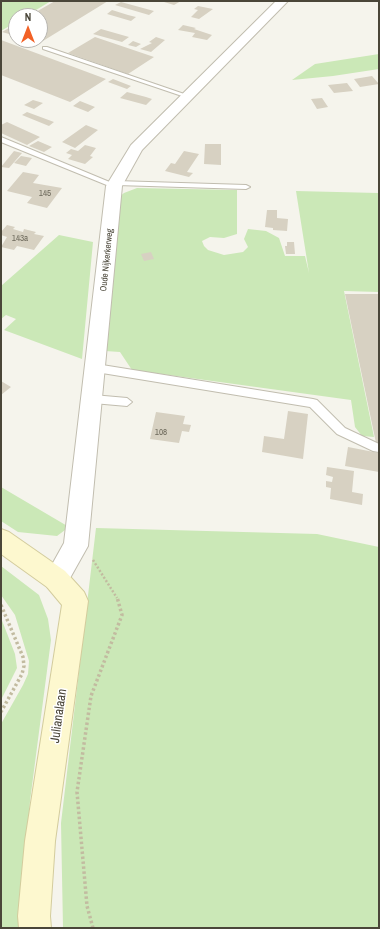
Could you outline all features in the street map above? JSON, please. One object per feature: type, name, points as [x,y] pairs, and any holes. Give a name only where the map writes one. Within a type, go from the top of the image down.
[{"type":"street","name":"Oude Nijkerkerweg","points":[[56,578],[76,546],[115,184],[136,148],[282,1]]},
{"type":"street","name":"Julianalaan","points":[[1,540],[56,578],[75,601],[40,841],[34,916],[35,928]]},
{"type":"lane","points":[[45,48],[187,96]]},
{"type":"lane","points":[[1,139],[115,184],[246,187]]},
{"type":"lane","points":[[96,368],[313,403],[341,431],[377,448]]},
{"type":"lane","points":[[93,399],[127,402]]},
{"type":"path","points":[[76,546],[92,559],[110,584],[118,599],[122,615],[91,696],[77,792],[86,906],[93,928]]},
{"type":"path","points":[[1,605],[23,657],[24,666],[22,674],[1,712]]},
{"type":"green space","points":[[1,1],[51,1],[39,8],[8,8],[8,27],[1,31]]},
{"type":"green space","points":[[379,54],[379,69],[292,80],[315,64]]},
{"type":"green space","points":[[137,188],[237,190],[237,234],[224,238],[210,237],[202,241],[204,246],[208,250],[224,255],[243,252],[248,247],[244,239],[248,229],[266,231],[279,238],[285,256],[305,256],[309,273],[296,191],[378,193],[379,292],[344,291],[374,437],[362,436],[355,427],[351,400],[132,370],[120,352],[105,351],[119,197],[124,193]]},
{"type":"green space","points":[[59,235],[93,242],[82,359],[4,330],[16,319],[6,315],[1,319],[1,286]]},
{"type":"green space","points":[[1,487],[69,527],[57,536],[18,532],[1,521]]},
{"type":"green space","points":[[96,528],[317,534],[379,547],[379,928],[63,928],[61,823]]},
{"type":"green space","points":[[1,566],[39,595],[48,619],[51,640],[30,801],[21,928],[1,928],[1,724],[28,674],[29,661],[15,615],[1,595]]},
{"type":"green space","points":[[1,618],[15,654],[17,668],[1,700]]},
{"type":"building","points":[[55,1],[108,1],[48,38],[48,8],[43,8]]},
{"type":"building","points":[[181,1],[174,5],[164,2]]},
{"type":"building","points":[[121,2],[154,11],[149,15],[115,5]]},
{"type":"building","points":[[198,6],[213,9],[199,19],[191,17],[198,10],[194,9]]},
{"type":"building","points":[[112,10],[136,17],[131,21],[107,14]]},
{"type":"building","points":[[183,25],[196,28],[194,29],[212,35],[207,40],[192,37],[195,33],[178,30]]},
{"type":"building","points":[[8,29],[8,34],[2,32]]},
{"type":"building","points":[[101,29],[129,37],[122,42],[93,34]]},
{"type":"building","points":[[95,37],[154,57],[128,74],[68,53]]},
{"type":"building","points":[[156,37],[165,40],[151,52],[140,49],[152,43],[149,42]]},
{"type":"building","points":[[1,40],[8,43],[8,48],[23,48],[106,79],[70,102],[1,75]]},
{"type":"building","points":[[133,41],[141,44],[136,47],[128,45]]},
{"type":"building","points":[[372,76],[379,84],[360,87],[354,79]]},
{"type":"building","points":[[113,79],[131,86],[127,89],[108,82]]},
{"type":"building","points":[[347,83],[353,91],[334,93],[328,85]]},
{"type":"building","points":[[127,92],[152,99],[146,105],[120,98]]},
{"type":"building","points":[[322,98],[328,107],[317,109],[311,99]]},
{"type":"building","points":[[33,100],[43,103],[34,109],[24,105]]},
{"type":"building","points":[[80,101],[95,107],[88,112],[73,106]]},
{"type":"building","points":[[27,112],[54,122],[49,126],[22,115]]},
{"type":"building","points":[[7,122],[40,137],[27,145],[1,133],[1,125]]},
{"type":"building","points":[[86,125],[98,130],[75,148],[62,142]]},
{"type":"building","points":[[38,141],[52,147],[44,152],[29,146]]},
{"type":"building","points":[[205,144],[221,144],[221,165],[204,164]]},
{"type":"building","points":[[85,145],[96,148],[90,156],[93,157],[85,164],[68,159],[72,155],[66,153],[71,149],[78,151]]},
{"type":"building","points":[[14,151],[22,153],[9,168],[1,167]]},
{"type":"building","points":[[184,151],[199,154],[187,172],[193,173],[189,177],[165,171],[171,163],[175,164]]},
{"type":"building","points":[[21,156],[32,158],[26,166],[14,163]]},
{"type":"building","points":[[23,172],[39,175],[33,183],[62,188],[47,208],[27,203],[32,197],[7,191]]},
{"type":"building","points":[[267,210],[277,210],[277,218],[288,219],[287,231],[273,230],[273,228],[265,227]]},
{"type":"building","points":[[7,225],[15,227],[13,229],[23,232],[24,229],[36,232],[34,234],[44,236],[34,250],[17,246],[14,250],[1,247],[7,237],[1,235],[1,232]]},
{"type":"building","points":[[287,242],[294,242],[295,254],[286,254],[285,246],[287,246]]},
{"type":"building","points":[[151,252],[154,259],[144,261],[141,254]]},
{"type":"building","points":[[345,294],[379,294],[379,443],[376,443]]},
{"type":"building","points":[[1,381],[11,387],[1,395]]},
{"type":"building","points":[[288,411],[308,414],[303,459],[262,452],[264,436],[284,439]]},
{"type":"building","points":[[156,412],[185,416],[183,424],[191,425],[189,432],[182,431],[179,443],[150,439]]},
{"type":"building","points":[[348,447],[379,453],[379,472],[345,466]]},
{"type":"building","points":[[327,467],[354,471],[352,492],[363,494],[362,505],[330,499],[331,488],[326,487],[326,481],[332,482],[333,477],[326,475]]}]
